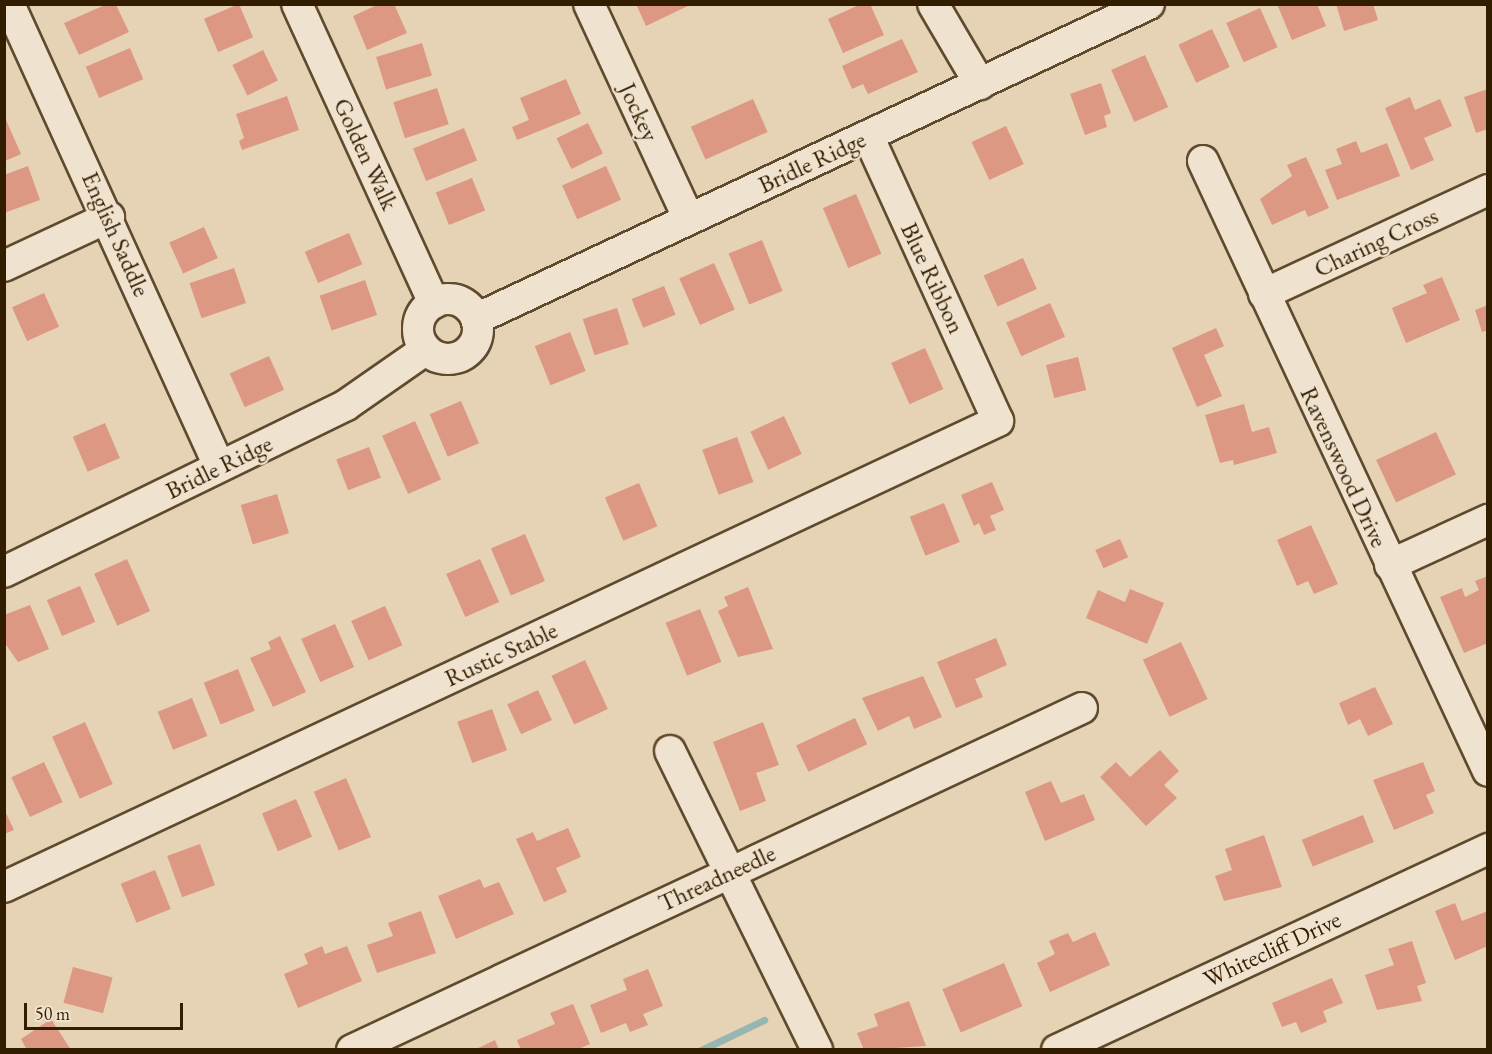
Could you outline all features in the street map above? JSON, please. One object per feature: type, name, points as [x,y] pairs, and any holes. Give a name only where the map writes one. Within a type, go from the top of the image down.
[{"type":"street","name":"English Saddle","points":[[9,4],[109,217],[219,466]]},
{"type":"street","name":"Golden Walk","points":[[297,4],[434,303]]},
{"type":"street","name":"Jockey","points":[[589,4],[689,219]]},
{"type":"street","points":[[933,4],[980,84]]},
{"type":"street","name":"Bridle Ridge","points":[[476,319],[1149,4]]},
{"type":"street","name":"Blue Ribbon","points":[[868,136],[998,422]]},
{"type":"street","name":"Ravenswood Drive","points":[[1203,161],[1488,771]]},
{"type":"street","name":"Charing Cross","points":[[1264,294],[1488,190]]},
{"type":"street","points":[[4,266],[109,217]]},
{"type":"street","points":[[459,302],[476,319],[476,339],[464,355],[444,359],[425,350],[418,329],[434,303],[459,302]]},
{"type":"street","name":"Bridle Ridge","points":[[4,572],[346,405],[425,350]]},
{"type":"street","name":"Rustic Stable","points":[[4,887],[998,422]]},
{"type":"street","points":[[1390,565],[1488,520]]},
{"type":"street","name":"Threadneedle","points":[[352,1050],[1082,708]]},
{"type":"street","points":[[670,751],[732,871],[817,1050]]},
{"type":"street","name":"Whitecliff Drive","points":[[1057,1050],[1488,849]]},
{"type":"building","points":[[239,4],[253,37],[218,52],[204,19]]},
{"type":"building","points":[[379,4],[394,4],[407,33],[367,50],[353,16]]},
{"type":"building","points":[[636,4],[692,4],[646,26]]},
{"type":"building","points":[[861,4],[870,4],[884,35],[843,53],[828,19]]},
{"type":"building","points":[[1277,4],[1317,4],[1326,26],[1292,40]]},
{"type":"building","points":[[1336,4],[1373,4],[1378,20],[1344,31]]},
{"type":"building","points":[[105,5],[116,5],[129,32],[79,55],[64,23]]},
{"type":"building","points":[[1260,8],[1277,47],[1244,62],[1226,23]]},
{"type":"building","points":[[1212,29],[1230,67],[1196,83],[1178,45]]},
{"type":"building","points":[[902,39],[918,72],[868,94],[863,84],[852,89],[842,66]]},
{"type":"building","points":[[422,43],[432,76],[386,90],[376,57]]},
{"type":"building","points":[[130,48],[143,79],[99,98],[86,67]]},
{"type":"building","points":[[263,50],[278,81],[247,95],[232,65]]},
{"type":"building","points":[[1145,55],[1168,107],[1134,122],[1111,70]]},
{"type":"building","points":[[566,79],[581,114],[517,140],[512,127],[529,120],[520,98]]},
{"type":"building","points":[[1101,83],[1111,113],[1104,116],[1107,127],[1085,135],[1070,94]]},
{"type":"building","points":[[437,88],[449,124],[405,138],[393,102]]},
{"type":"building","points":[[1488,89],[1488,129],[1476,133],[1464,97]]},
{"type":"building","points":[[287,96],[299,130],[242,150],[239,141],[244,138],[236,114]]},
{"type":"building","points":[[1410,97],[1415,110],[1440,99],[1452,126],[1424,138],[1434,160],[1411,170],[1385,108]]},
{"type":"building","points":[[753,99],[768,132],[706,160],[691,127]]},
{"type":"building","points":[[5,121],[21,154],[5,161]]},
{"type":"building","points":[[588,123],[603,154],[571,169],[557,138]]},
{"type":"building","points":[[1006,126],[1024,164],[989,180],[972,142]]},
{"type":"building","points":[[464,128],[477,160],[426,181],[413,149]]},
{"type":"building","points":[[1356,141],[1361,153],[1387,143],[1400,176],[1337,200],[1325,170],[1342,164],[1336,149]]},
{"type":"building","points":[[1306,157],[1329,208],[1308,217],[1305,210],[1272,225],[1260,199],[1292,176],[1287,165]]},
{"type":"building","points":[[28,166],[40,200],[4,213],[4,175]]},
{"type":"building","points":[[606,166],[621,200],[577,219],[562,186]]},
{"type":"building","points":[[472,178],[485,210],[449,225],[436,193]]},
{"type":"building","points":[[856,194],[881,254],[848,268],[823,208]]},
{"type":"building","points":[[204,227],[218,258],[183,274],[169,242]]},
{"type":"building","points":[[349,233],[362,264],[318,283],[305,252]]},
{"type":"building","points":[[762,240],[783,291],[749,304],[729,253]]},
{"type":"building","points":[[1023,258],[1037,289],[998,307],[984,275]]},
{"type":"building","points":[[714,263],[735,310],[700,325],[679,278]]},
{"type":"building","points":[[234,268],[246,303],[202,318],[190,283]]},
{"type":"building","points":[[1442,277],[1460,320],[1406,343],[1392,308],[1427,293],[1423,285]]},
{"type":"building","points":[[365,280],[377,315],[332,331],[320,296]]},
{"type":"building","points":[[664,286],[676,315],[643,328],[632,299]]},
{"type":"building","points":[[44,293],[59,327],[27,341],[12,307]]},
{"type":"building","points":[[1050,303],[1065,337],[1021,356],[1006,323]]},
{"type":"building","points":[[1488,305],[1488,330],[1482,332],[1475,310]]},
{"type":"building","points":[[617,308],[629,344],[595,355],[583,319]]},
{"type":"building","points":[[1216,328],[1224,346],[1204,355],[1222,396],[1197,407],[1172,348]]},
{"type":"building","points":[[570,332],[586,371],[551,385],[535,346]]},
{"type":"building","points":[[925,348],[943,389],[910,404],[891,363]]},
{"type":"building","points":[[269,356],[284,390],[245,407],[230,373]]},
{"type":"building","points":[[1078,357],[1086,390],[1054,398],[1046,365]]},
{"type":"building","points":[[461,401],[479,443],[448,457],[430,414]]},
{"type":"building","points":[[1244,404],[1252,432],[1269,427],[1277,453],[1234,465],[1233,460],[1220,463],[1205,415]]},
{"type":"building","points":[[784,416],[802,454],[768,470],[750,432]]},
{"type":"building","points":[[415,421],[441,479],[408,494],[382,436]]},
{"type":"building","points":[[105,423],[120,458],[88,472],[73,437]]},
{"type":"building","points":[[1436,432],[1456,475],[1396,502],[1376,460]]},
{"type":"building","points":[[737,437],[753,482],[719,495],[702,450]]},
{"type":"building","points":[[369,447],[381,478],[348,490],[336,460]]},
{"type":"building","points":[[992,482],[1004,510],[990,516],[996,530],[984,535],[979,523],[974,526],[961,495]]},
{"type":"building","points":[[639,483],[657,526],[623,541],[605,497]]},
{"type":"building","points":[[277,494],[289,533],[253,544],[241,505]]},
{"type":"building","points":[[944,503],[960,542],[925,556],[910,517]]},
{"type":"building","points":[[1311,525],[1338,584],[1314,594],[1308,581],[1297,586],[1277,540]]},
{"type":"building","points":[[525,534],[545,581],[511,595],[491,548]]},
{"type":"building","points":[[1120,539],[1128,557],[1103,568],[1095,550]]},
{"type":"building","points":[[127,559],[150,611],[117,626],[94,574]]},
{"type":"building","points":[[480,559],[499,602],[465,617],[446,574]]},
{"type":"building","points":[[1488,576],[1488,643],[1464,653],[1440,597],[1462,588],[1465,597],[1479,590],[1475,581]]},
{"type":"building","points":[[80,586],[95,622],[62,636],[47,600]]},
{"type":"building","points":[[748,587],[773,649],[738,657],[718,611],[728,606],[724,597]]},
{"type":"building","points":[[1130,589],[1164,603],[1147,644],[1086,618],[1098,590],[1125,602]]},
{"type":"building","points":[[30,605],[49,649],[18,662],[4,642],[4,615]]},
{"type":"building","points":[[385,606],[402,645],[369,660],[351,621]]},
{"type":"building","points":[[700,609],[721,662],[687,676],[666,623]]},
{"type":"building","points":[[335,624],[354,667],[320,682],[301,639]]},
{"type":"building","points":[[280,636],[306,692],[273,707],[250,658],[271,649],[268,642]]},
{"type":"building","points":[[996,638],[1007,665],[975,679],[983,697],[956,708],[937,662]]},
{"type":"building","points":[[1181,642],[1208,699],[1170,717],[1143,660]]},
{"type":"building","points":[[585,660],[608,709],[574,725],[551,676]]},
{"type":"building","points":[[238,669],[255,711],[221,725],[204,683]]},
{"type":"building","points":[[923,676],[942,717],[914,729],[909,716],[878,731],[862,698]]},
{"type":"building","points":[[1375,687],[1393,724],[1368,736],[1360,719],[1348,725],[1339,703]]},
{"type":"building","points":[[538,690],[552,720],[521,734],[507,704]]},
{"type":"building","points":[[192,698],[207,736],[173,750],[158,712]]},
{"type":"building","points":[[492,709],[507,750],[472,763],[457,722]]},
{"type":"building","points":[[855,718],[867,744],[808,772],[796,745]]},
{"type":"building","points":[[85,722],[113,784],[80,799],[52,737]]},
{"type":"building","points":[[763,722],[779,765],[756,773],[766,801],[740,811],[713,742]]},
{"type":"building","points":[[1160,750],[1179,771],[1164,785],[1177,798],[1146,826],[1100,777],[1116,762],[1130,777]]},
{"type":"building","points":[[44,762],[63,802],[30,817],[11,777]]},
{"type":"building","points":[[1423,762],[1435,791],[1426,795],[1434,813],[1394,830],[1373,780]]},
{"type":"building","points":[[346,778],[371,837],[339,851],[314,792]]},
{"type":"building","points":[[1051,781],[1061,803],[1084,794],[1095,820],[1045,841],[1025,792]]},
{"type":"building","points":[[296,799],[312,837],[278,851],[262,813]]},
{"type":"building","points":[[4,809],[14,830],[4,834]]},
{"type":"building","points":[[1363,815],[1374,842],[1313,867],[1302,840]]},
{"type":"building","points":[[568,828],[581,857],[556,868],[567,892],[544,902],[516,839],[533,832],[537,841]]},
{"type":"building","points":[[1264,835],[1282,887],[1224,901],[1215,876],[1232,870],[1225,849]]},
{"type":"building","points":[[200,844],[215,885],[182,897],[167,856]]},
{"type":"building","points":[[155,870],[171,909],[136,923],[121,884]]},
{"type":"building","points":[[480,879],[484,888],[499,882],[514,914],[456,939],[438,896]]},
{"type":"building","points":[[1455,903],[1462,921],[1488,911],[1488,946],[1455,960],[1435,911]]},
{"type":"building","points":[[421,911],[436,953],[377,973],[367,945],[393,936],[388,923]]},
{"type":"building","points":[[1095,932],[1110,965],[1050,992],[1037,963],[1055,954],[1049,941],[1068,933],[1073,942]]},
{"type":"building","points":[[1412,941],[1426,983],[1417,986],[1422,1001],[1377,1010],[1365,975],[1394,965],[1388,949]]},
{"type":"building","points":[[322,946],[325,954],[347,946],[362,981],[298,1008],[284,974],[308,964],[304,954]]},
{"type":"building","points":[[1004,963],[1022,1006],[961,1032],[942,989]]},
{"type":"building","points":[[73,967],[113,978],[103,1013],[63,1003]]},
{"type":"building","points":[[648,969],[663,1006],[643,1014],[648,1025],[630,1032],[626,1023],[601,1033],[590,1005],[627,990],[623,979]]},
{"type":"building","points":[[1332,978],[1343,1003],[1323,1011],[1327,1022],[1301,1033],[1296,1022],[1282,1027],[1272,1003]]},
{"type":"building","points":[[909,1001],[926,1046],[864,1050],[857,1033],[878,1026],[874,1014]]},
{"type":"building","points":[[573,1004],[590,1044],[576,1050],[521,1050],[517,1040],[555,1024],[550,1013]]},
{"type":"building","points":[[51,1019],[71,1050],[27,1050],[21,1039]]},
{"type":"building","points":[[495,1040],[499,1050],[474,1050]]},
{"type":"waterway","points":[[701,1050],[764,1020]]}]
